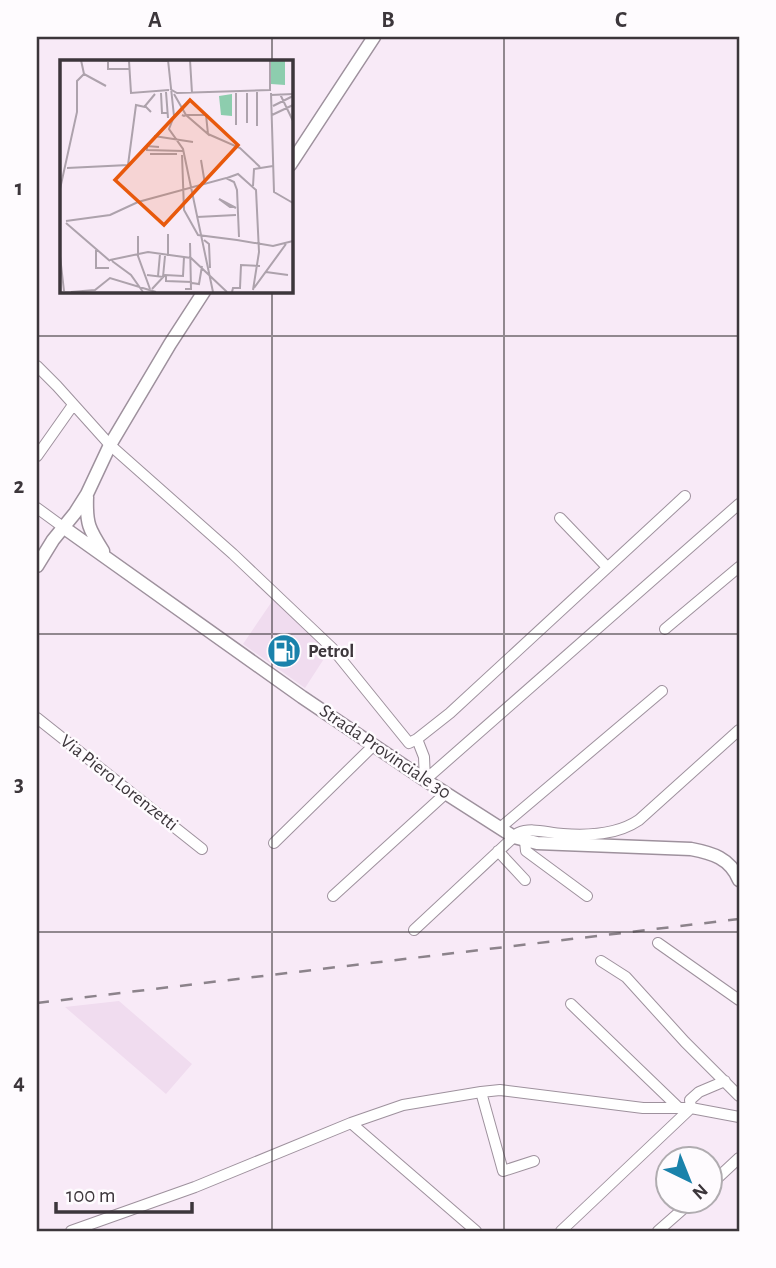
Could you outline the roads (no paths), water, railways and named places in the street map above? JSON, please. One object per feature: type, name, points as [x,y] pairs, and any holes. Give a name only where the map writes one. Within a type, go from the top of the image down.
[{"type":"street","points":[[292,162],[374,37]]},
{"type":"street","points":[[37,566],[87,494],[110,445],[204,292]]},
{"type":"street","points":[[37,366],[110,445],[233,554],[332,648],[409,743],[450,713],[685,496]]},
{"type":"street","points":[[37,456],[73,405]]},
{"type":"street","points":[[87,494],[86,517],[89,529],[107,557]]},
{"type":"street","points":[[425,780],[739,504]]},
{"type":"street","points":[[37,508],[63,527]]},
{"type":"street","points":[[560,517],[607,567]]},
{"type":"street","name":"Strada Provinciale 30","points":[[63,527],[302,697],[445,794],[520,839],[551,844],[691,849],[716,855],[724,860],[739,880]]},
{"type":"street","points":[[665,629],[739,567]]},
{"type":"street","points":[[500,828],[662,691]]},
{"type":"street","name":"Via Piero Lorenzetti","points":[[37,718],[202,849]]},
{"type":"street","points":[[587,896],[526,850],[518,833],[529,830],[578,834],[623,830],[639,820],[739,730]]},
{"type":"street","points":[[417,739],[424,757],[425,780]]},
{"type":"street","points":[[274,843],[374,745]]},
{"type":"street","points":[[333,896],[445,794]]},
{"type":"street","points":[[414,930],[498,851],[520,839]]},
{"type":"street","points":[[498,851],[525,880]]},
{"type":"street","points":[[658,943],[739,1000]]},
{"type":"street","points":[[601,961],[626,977],[739,1096]]},
{"type":"street","points":[[571,1004],[679,1108]]},
{"type":"street","points":[[691,1108],[690,1100],[699,1092],[725,1081]]},
{"type":"street","points":[[71,1231],[195,1187],[351,1123],[403,1105],[500,1090],[643,1108],[691,1108],[739,1117]]},
{"type":"street","points":[[481,1092],[503,1171],[534,1161]]},
{"type":"street","points":[[561,1231],[691,1108]]},
{"type":"street","points":[[351,1123],[476,1231]]},
{"type":"street","points":[[724,1172],[739,1158]]},
{"type":"street","points":[[658,1231],[675,1216]]},
{"type":"railway","points":[[37,1003],[739,919]]},
{"type":"place","name":"Petrol","points":[[284,651]]}]
